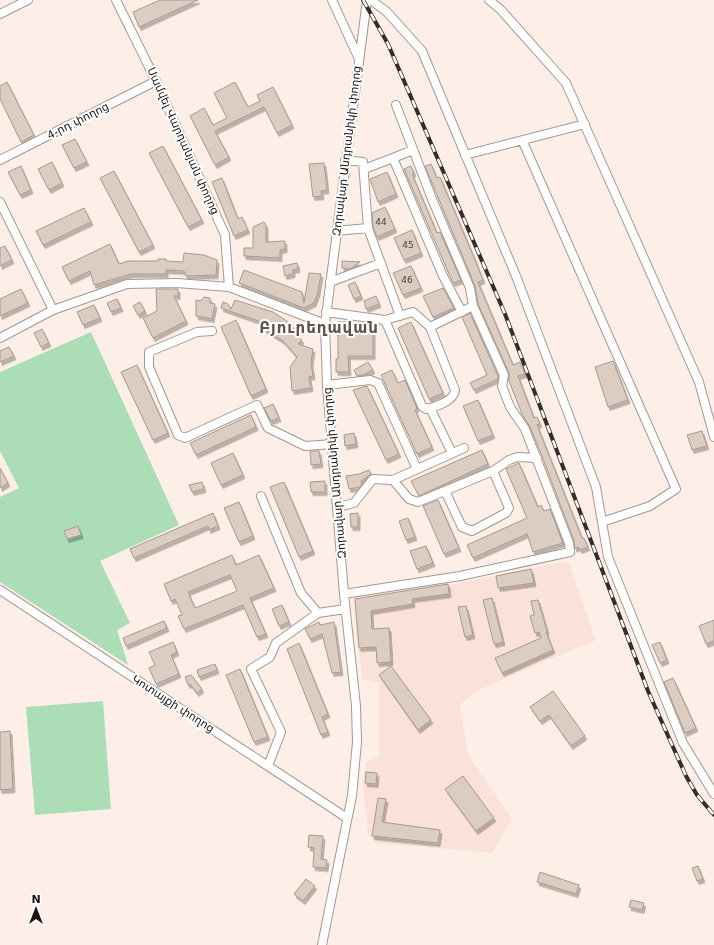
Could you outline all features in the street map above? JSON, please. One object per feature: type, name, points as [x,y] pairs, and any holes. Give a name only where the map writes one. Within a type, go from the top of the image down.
[{"type":"street","points":[[0,14],[28,0]]},
{"type":"street","name":"Սամվել Վարդանյան փողոց","points":[[116,0],[156,81],[225,234],[229,287]]},
{"type":"street","points":[[332,0],[359,58]]},
{"type":"street","name":"Զորավար Անդրանիկի փողոց","points":[[322,945],[353,791],[357,742],[356,706],[345,609],[334,444],[328,385],[325,324],[367,0]]},
{"type":"street","points":[[371,0],[387,12],[422,51],[516,276],[593,479],[608,557],[683,743],[714,794]]},
{"type":"street","points":[[489,0],[501,10],[566,83],[699,382],[714,437]]},
{"type":"street","name":"4-րդ փողոց","points":[[0,160],[156,81]]},
{"type":"street","points":[[344,594],[460,576],[570,552],[569,543],[525,429],[510,408],[502,386],[504,375],[473,306],[470,288],[396,105]]},
{"type":"street","points":[[466,155],[523,142],[585,124]]},
{"type":"street","points":[[523,142],[676,489],[650,506],[602,522]]},
{"type":"street","points":[[364,169],[413,150]]},
{"type":"street","points":[[392,158],[443,276],[462,312]]},
{"type":"street","points":[[346,160],[362,161],[364,169],[366,218],[368,228],[400,316]]},
{"type":"street","points":[[0,202],[53,310]]},
{"type":"street","points":[[336,231],[368,228]]},
{"type":"street","points":[[330,282],[381,263]]},
{"type":"street","points":[[0,338],[53,310],[127,284],[177,283],[229,287],[325,324]]},
{"type":"street","points":[[430,328],[473,306]]},
{"type":"street","points":[[326,312],[385,320],[413,312],[430,328],[455,390],[455,396],[452,399],[430,408],[422,406],[385,320]]},
{"type":"street","points":[[212,331],[197,332],[149,352],[149,367],[178,435],[185,438],[257,405],[268,428],[305,446],[334,444]]},
{"type":"street","points":[[328,385],[370,380],[374,380],[378,383],[417,469]]},
{"type":"street","points":[[430,408],[452,453]]},
{"type":"street","points":[[338,507],[354,503],[373,480],[393,480],[464,448]]},
{"type":"street","points":[[393,480],[403,493],[413,501],[418,502],[493,471],[509,460],[518,457],[537,458]]},
{"type":"street","points":[[445,491],[462,527],[472,531],[506,512],[509,508],[493,471]]},
{"type":"street","points":[[260,496],[300,593],[318,613]]},
{"type":"street","name":"Կոտայքի փողոց","points":[[0,590],[347,818]]},
{"type":"street","points":[[268,766],[280,732],[251,669],[270,657],[276,643],[318,613],[345,609]]},
{"type":"shaded area","points":[[568,561],[596,640],[478,690],[460,705],[468,755],[512,819],[492,853],[377,843],[368,834],[363,784],[366,762],[379,756],[379,683],[362,679],[353,597],[454,584]]},
{"type":"green space","points":[[91,332],[179,525],[100,561],[130,623],[117,630],[128,665],[0,582],[0,497],[19,488],[0,451],[0,372]]},
{"type":"green space","points":[[103,701],[111,809],[35,815],[26,707]]},
{"type":"building","points":[[160,0],[198,0],[139,27],[133,12]]},
{"type":"building","points":[[7,82],[34,135],[21,142],[0,99],[0,86]]},
{"type":"building","points":[[235,82],[248,107],[260,101],[257,95],[273,87],[292,125],[277,133],[264,107],[215,131],[229,157],[215,165],[190,116],[204,108],[213,125],[227,118],[214,93]]},
{"type":"building","points":[[75,139],[87,162],[74,168],[62,145]]},
{"type":"building","points":[[163,146],[202,220],[188,227],[149,153]]},
{"type":"building","points":[[52,162],[62,183],[49,190],[38,169]]},
{"type":"building","points":[[324,163],[327,190],[321,191],[322,196],[313,197],[309,164]]},
{"type":"building","points":[[431,164],[437,178],[440,177],[473,255],[483,280],[478,282],[513,365],[520,362],[525,374],[518,376],[534,418],[537,417],[540,424],[537,425],[582,538],[584,538],[588,547],[580,550],[578,547],[575,549],[574,541],[542,456],[530,427],[522,414],[509,381],[509,373],[478,304],[475,286],[425,166]]},
{"type":"building","points":[[21,166],[31,190],[20,195],[8,172]]},
{"type":"building","points":[[411,166],[414,173],[412,174],[437,233],[440,232],[461,280],[453,283],[404,169]]},
{"type":"building","points":[[114,171],[153,245],[139,252],[100,178]]},
{"type":"building","points":[[387,172],[396,194],[378,202],[370,179]]},
{"type":"building","points":[[222,178],[238,219],[242,217],[248,230],[234,236],[212,182]]},
{"type":"building","points":[[385,207],[395,229],[377,237],[373,227],[372,213]]},
{"type":"building","points":[[84,208],[91,222],[43,245],[36,231]]},
{"type":"building","points":[[264,222],[266,225],[266,242],[285,241],[285,249],[280,250],[280,258],[244,256],[244,248],[253,248],[253,227]]},
{"type":"building","points":[[412,230],[421,253],[404,260],[394,238]]},
{"type":"building","points":[[110,244],[119,264],[128,261],[158,261],[158,259],[183,262],[184,253],[204,255],[217,260],[216,275],[186,276],[184,271],[166,270],[166,274],[131,274],[94,285],[90,271],[69,281],[62,267]]},
{"type":"building","points":[[5,246],[12,260],[0,266],[0,248]]},
{"type":"building","points":[[342,261],[360,262],[350,269],[342,268]]},
{"type":"building","points":[[297,263],[298,269],[293,270],[293,274],[285,276],[283,266]]},
{"type":"building","points":[[411,266],[421,288],[403,295],[393,273]]},
{"type":"building","points":[[244,270],[302,292],[304,303],[309,273],[321,274],[318,292],[314,303],[304,308],[239,283]]},
{"type":"building","points":[[355,282],[361,296],[354,299],[348,285]]},
{"type":"building","points":[[443,288],[454,308],[433,317],[423,296]]},
{"type":"building","points":[[21,289],[28,303],[0,316],[0,299]]},
{"type":"building","points":[[156,289],[178,289],[178,296],[174,296],[186,321],[153,338],[143,318],[157,311]]},
{"type":"building","points":[[376,296],[379,304],[366,309],[364,301]]},
{"type":"building","points":[[204,297],[210,298],[210,303],[215,304],[212,319],[196,316],[196,300],[201,301]]},
{"type":"building","points":[[117,299],[121,308],[111,312],[107,303]]},
{"type":"building","points":[[235,300],[273,312],[293,325],[291,328],[302,340],[298,344],[313,349],[311,363],[313,376],[309,377],[311,388],[292,391],[290,367],[297,357],[283,341],[264,329],[267,324],[221,308],[223,302],[228,304],[231,309]]},
{"type":"building","points":[[140,302],[145,311],[138,315],[133,306]]},
{"type":"building","points":[[94,305],[100,318],[83,325],[77,312]]},
{"type":"building","points":[[470,313],[498,376],[498,379],[474,390],[470,383],[487,375],[462,317]]},
{"type":"building","points":[[236,320],[266,389],[251,396],[221,327]]},
{"type":"building","points":[[338,322],[348,322],[348,334],[362,334],[362,324],[373,324],[373,356],[348,356],[349,372],[336,372],[336,359],[338,359]]},
{"type":"building","points":[[411,322],[443,393],[429,399],[398,328]]},
{"type":"building","points":[[42,329],[49,343],[41,347],[34,333]]},
{"type":"building","points":[[9,347],[14,356],[0,362],[0,351]]},
{"type":"building","points":[[613,361],[628,400],[608,407],[595,367]]},
{"type":"building","points":[[368,362],[373,370],[357,376],[354,370]]},
{"type":"building","points":[[137,365],[168,433],[153,440],[121,372]]},
{"type":"building","points":[[392,370],[398,383],[405,380],[417,408],[415,410],[432,447],[417,454],[381,375]]},
{"type":"building","points":[[367,386],[399,454],[386,460],[353,390]]},
{"type":"building","points":[[478,400],[493,435],[478,441],[463,406]]},
{"type":"building","points":[[273,404],[279,418],[271,421],[264,408]]},
{"type":"building","points":[[251,415],[256,427],[196,455],[190,443]]},
{"type":"building","points":[[702,431],[707,446],[692,450],[687,435]]},
{"type":"building","points":[[354,433],[356,444],[345,446],[344,435]]},
{"type":"building","points":[[482,450],[488,464],[419,496],[411,481]]},
{"type":"building","points":[[310,451],[319,451],[321,464],[311,465]]},
{"type":"building","points":[[233,453],[243,475],[221,485],[211,463]]},
{"type":"building","points":[[519,463],[538,507],[541,505],[544,511],[550,509],[563,543],[533,552],[527,534],[473,558],[467,545],[527,518],[506,469]]},
{"type":"building","points":[[0,468],[8,483],[0,488]]},
{"type":"building","points":[[369,470],[371,474],[361,481],[362,484],[360,487],[349,489],[346,476],[359,474]]},
{"type":"building","points":[[325,481],[325,492],[311,492],[310,482]]},
{"type":"building","points":[[202,482],[204,489],[192,492],[189,485]]},
{"type":"building","points":[[284,482],[313,551],[299,557],[270,487]]},
{"type":"building","points":[[438,500],[459,548],[444,554],[423,506]]},
{"type":"building","points":[[239,502],[253,536],[239,542],[224,508]]},
{"type":"building","points":[[213,513],[218,526],[209,530],[208,526],[134,558],[130,549]]},
{"type":"building","points":[[358,513],[358,527],[351,527],[350,514]]},
{"type":"building","points":[[408,518],[415,537],[406,540],[399,521]]},
{"type":"building","points":[[78,526],[81,535],[67,539],[64,531]]},
{"type":"building","points":[[426,546],[433,563],[417,569],[410,551]]},
{"type":"building","points":[[232,555],[236,565],[259,555],[274,588],[250,598],[266,634],[257,637],[243,605],[184,629],[178,616],[182,615],[175,599],[171,601],[164,584]],"holes":[[[230,575],[237,591],[195,608],[188,592]]]},
{"type":"building","points":[[531,569],[534,583],[498,588],[496,576]]},
{"type":"building","points":[[448,584],[449,594],[412,599],[413,604],[371,611],[372,629],[389,628],[391,662],[377,663],[376,647],[359,648],[355,599]]},
{"type":"building","points":[[492,598],[503,642],[494,644],[483,600]]},
{"type":"building","points":[[538,600],[547,631],[546,632],[553,650],[502,673],[495,658],[541,638],[539,632],[535,633],[530,616],[534,615],[531,601]]},
{"type":"building","points":[[282,605],[289,622],[279,626],[272,609]]},
{"type":"building","points":[[466,606],[473,635],[465,637],[458,607]]},
{"type":"building","points":[[714,620],[714,641],[706,644],[699,626]]},
{"type":"building","points":[[164,621],[167,628],[126,646],[123,638]]},
{"type":"building","points":[[319,622],[320,625],[334,622],[341,672],[332,673],[322,634],[310,639],[305,629]]},
{"type":"building","points":[[173,642],[177,652],[171,655],[179,674],[156,684],[149,668],[155,665],[149,652]]},
{"type":"building","points":[[660,642],[667,660],[660,663],[652,645]]},
{"type":"building","points":[[299,643],[328,714],[322,717],[328,732],[321,735],[287,649]]},
{"type":"building","points":[[215,664],[217,670],[199,677],[197,670]]},
{"type":"building","points":[[391,666],[431,720],[418,730],[379,675]]},
{"type":"building","points":[[240,669],[268,737],[254,742],[226,675]]},
{"type":"building","points":[[191,675],[202,689],[197,693],[190,684],[188,685],[185,677]]},
{"type":"building","points":[[673,678],[696,728],[685,733],[664,682]]},
{"type":"building","points":[[553,691],[585,736],[571,746],[549,715],[540,721],[530,707]]},
{"type":"building","points":[[10,731],[13,789],[0,790],[0,732]]},
{"type":"building","points":[[366,772],[377,773],[376,784],[365,783]]},
{"type":"building","points":[[463,776],[494,818],[476,831],[445,789]]},
{"type":"building","points":[[378,798],[386,799],[382,822],[440,830],[438,843],[372,836]]},
{"type":"building","points":[[309,835],[323,836],[321,859],[327,860],[326,868],[313,867],[314,848],[308,847]]},
{"type":"building","points":[[698,866],[703,879],[697,881],[692,868]]},
{"type":"building","points":[[540,872],[579,885],[576,894],[537,882]]},
{"type":"building","points":[[306,879],[315,886],[303,901],[294,894]]},
{"type":"building","points":[[631,900],[644,903],[642,910],[629,907]]},
{"type":"railway","points":[[363,0],[388,44],[505,314],[648,691],[686,776],[697,795],[714,815]]},
{"type":"district","name":"Բյուրեղավան","points":[[319,328]]}]
